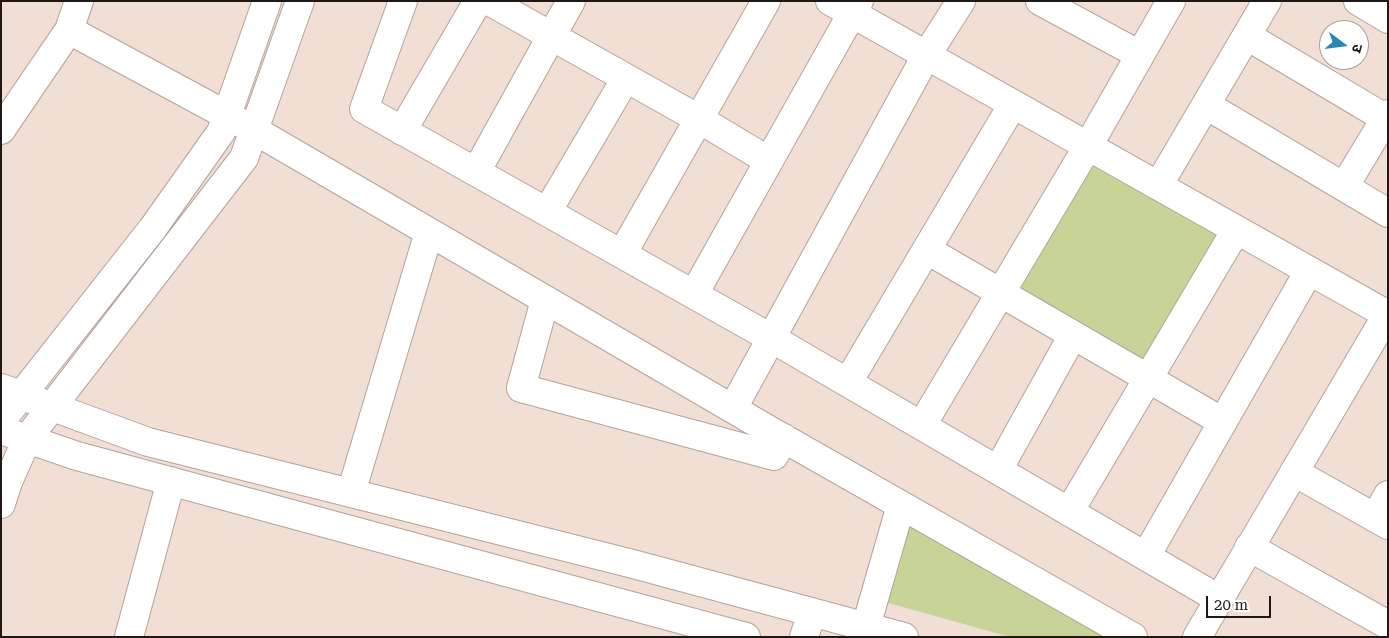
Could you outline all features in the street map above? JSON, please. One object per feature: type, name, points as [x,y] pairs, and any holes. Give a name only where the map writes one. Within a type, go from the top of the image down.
[{"type":"street","points":[[1,130],[69,30],[79,1]]},
{"type":"street","points":[[1,421],[12,392],[153,228],[220,132],[267,1]]},
{"type":"street","points":[[1,504],[8,482],[27,438],[244,158],[300,1]]},
{"type":"street","points":[[403,1],[364,109],[772,338],[1219,599]]},
{"type":"street","points":[[402,131],[478,1]]},
{"type":"street","points":[[489,1],[699,119],[769,161]]},
{"type":"street","points":[[476,172],[571,1]]},
{"type":"street","points":[[622,254],[766,1]]},
{"type":"street","points":[[733,408],[926,56],[961,1]]},
{"type":"street","points":[[1040,1],[1140,55]]},
{"type":"street","points":[[922,425],[1088,146],[1171,1]]},
{"type":"street","points":[[1158,186],[1267,1]]},
{"type":"street","points":[[1358,1],[1388,19]]},
{"type":"street","points":[[694,294],[769,161],[847,5],[926,56],[1387,314],[1197,637]]},
{"type":"street","points":[[69,30],[254,130],[784,438],[1133,637]]},
{"type":"street","points":[[1247,36],[1386,116],[1344,187]]},
{"type":"street","points":[[547,212],[626,78]]},
{"type":"street","points":[[848,382],[1013,104]]},
{"type":"street","points":[[1206,105],[1388,213]]},
{"type":"street","points":[[1069,512],[1236,230]]},
{"type":"street","points":[[351,493],[429,232]]},
{"type":"street","points":[[927,250],[1223,422]]},
{"type":"street","points":[[1146,556],[1309,271]]},
{"type":"street","points":[[546,300],[521,388],[774,456],[784,438]]},
{"type":"street","points":[[998,470],[1073,335]]},
{"type":"street","points":[[12,392],[148,442],[633,564],[808,624],[904,637]]},
{"type":"street","points":[[1,430],[77,456],[171,481],[664,626],[746,637]]},
{"type":"street","points":[[1294,472],[1383,512]]},
{"type":"street","points":[[129,637],[171,481]]},
{"type":"street","points":[[864,632],[901,505]]},
{"type":"street","points":[[1250,547],[1388,625]]},
{"type":"green space","points":[[1090,159],[1222,237],[1145,368],[1013,290]]},
{"type":"green space","points":[[904,521],[1111,637],[1010,637],[885,602]]}]
